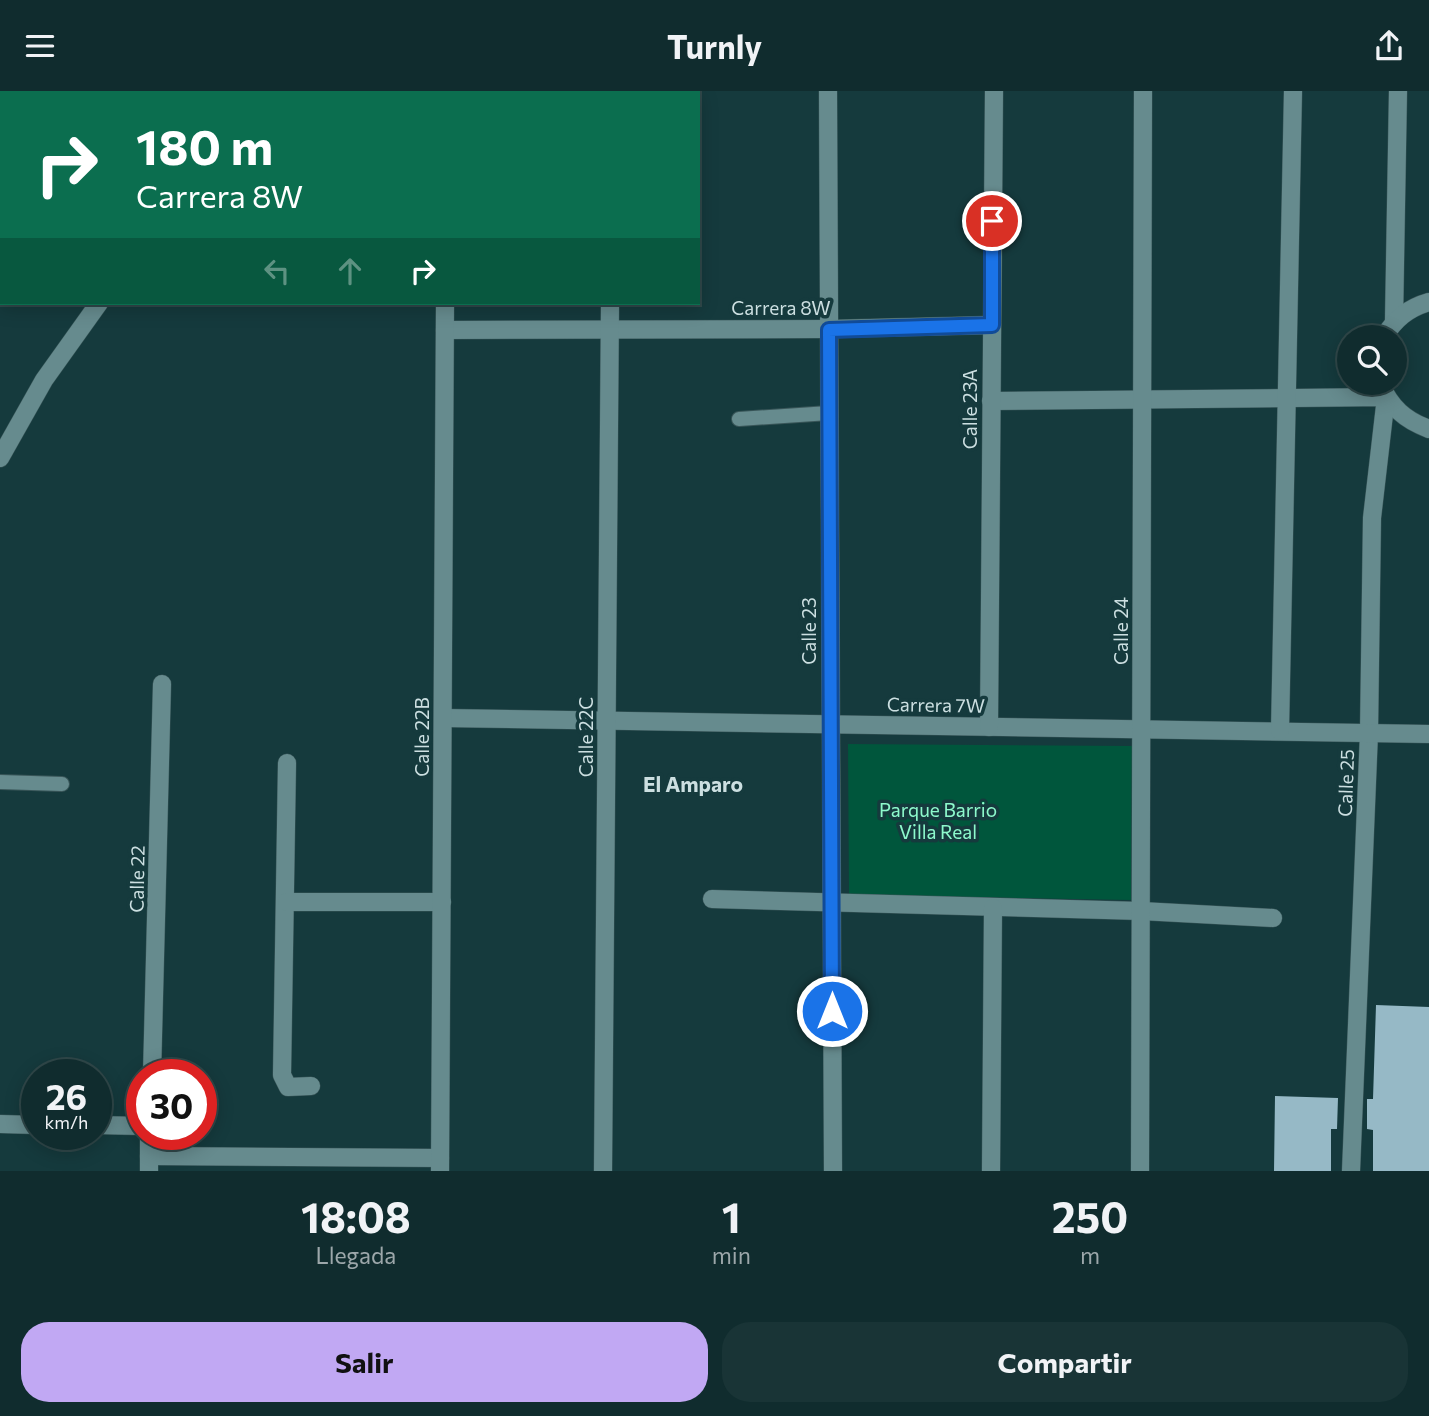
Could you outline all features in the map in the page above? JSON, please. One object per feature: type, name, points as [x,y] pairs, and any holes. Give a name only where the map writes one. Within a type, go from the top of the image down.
[{"type":"street","name":"Calle 23","points":[[828,91],[833,1171]]},
{"type":"street","name":"Calle 23A","points":[[989,727],[993,91]]},
{"type":"street","name":"Calle 24","points":[[1140,1171],[1143,91]]},
{"type":"street","points":[[1280,731],[1293,91]]},
{"type":"street","points":[[1394,321],[1398,91]]},
{"type":"street","points":[[1391,325],[1414,306],[1429,302]]},
{"type":"street","points":[[0,458],[44,380],[98,305]]},
{"type":"street","name":"Calle 22B","points":[[440,1165],[445,305]]},
{"type":"street","name":"Calle 22C","points":[[603,1171],[610,305]]},
{"type":"street","name":"Carrera 8W","points":[[445,330],[829,330],[992,325]]},
{"type":"street","points":[[991,401],[1287,398],[1337,394]]},
{"type":"street","name":"Calle 25","points":[[1351,1171],[1369,733],[1372,518],[1383,395]]},
{"type":"street","points":[[1387,395],[1406,420],[1429,429]]},
{"type":"street","name":"Calle 22","points":[[152,1059],[162,684]]},
{"type":"street","name":"Carrera 7W","points":[[443,718],[1429,734]]},
{"type":"street","points":[[287,763],[287,902],[282,1075],[288,1087],[311,1086]]},
{"type":"street","points":[[712,899],[1141,911],[1273,918]]},
{"type":"street","points":[[287,902],[442,902]]},
{"type":"street","points":[[990,1171],[993,908]]},
{"type":"street","points":[[0,1124],[21,1125]]},
{"type":"street","points":[[149,1163],[440,1165]]},
{"type":"lane","points":[[739,419],[829,413]]},
{"type":"lane","points":[[0,782],[62,784]]},
{"type":"green space","name":"Parque Barrio Villa Real","points":[[848,744],[1132,746],[1131,900],[849,895]]},
{"type":"building","points":[[1376,1005],[1429,1007],[1429,1171],[1373,1171],[1373,1130],[1367,1129],[1367,1099],[1373,1099]]},
{"type":"building","points":[[1275,1096],[1338,1098],[1337,1129],[1331,1129],[1331,1171],[1274,1171]]},
{"type":"district","name":"El Amparo","points":[[693,785]]},
{"type":"route","points":[[832,1011],[829,330],[992,325],[992,221]]}]
